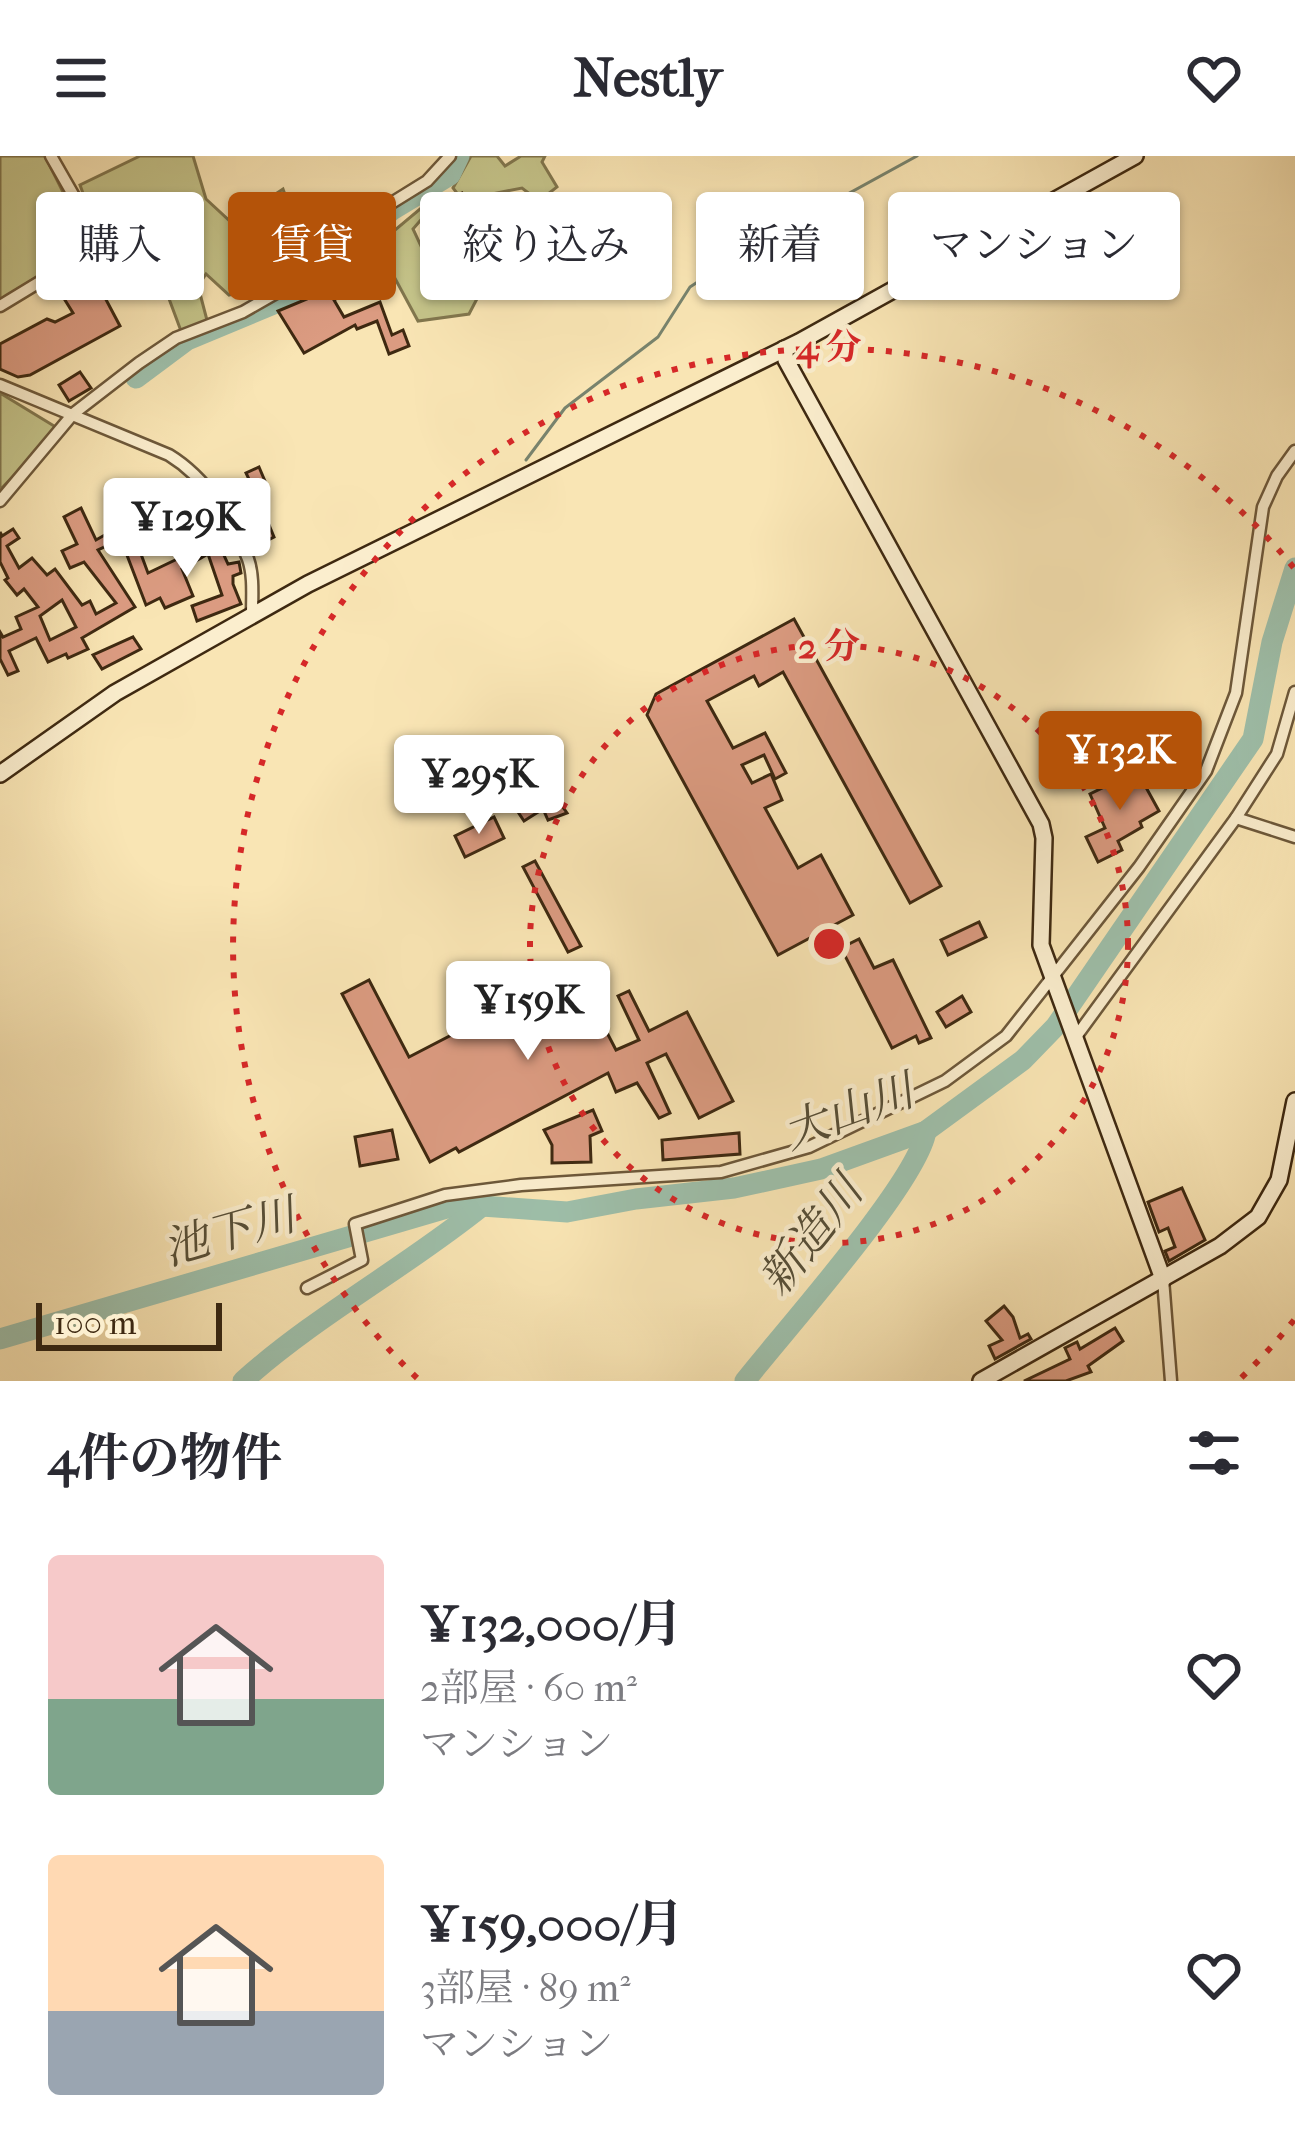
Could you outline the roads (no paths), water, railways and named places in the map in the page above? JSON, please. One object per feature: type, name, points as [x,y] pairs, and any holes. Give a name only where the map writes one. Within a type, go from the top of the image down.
[{"type":"street","points":[[0,306],[83,255],[91,243],[82,212],[51,156]]},
{"type":"street","points":[[0,501],[73,414],[176,338],[243,312],[292,284],[377,212],[427,182],[451,156]]},
{"type":"street","points":[[0,774],[115,693],[308,584],[784,349],[1135,156]]},
{"type":"street","points":[[784,349],[1041,824],[1041,944],[1163,1279],[1171,1381]]},
{"type":"street","points":[[0,385],[169,455],[199,477],[247,557],[252,615]]},
{"type":"street","points":[[307,1288],[362,1260],[355,1224],[445,1195],[521,1185],[721,1172],[809,1148],[945,1081],[1006,1036],[1139,867],[1206,771],[1236,693],[1263,507],[1276,476],[1295,451]]},
{"type":"street","points":[[1076,1038],[1277,754],[1295,692]]},
{"type":"street","points":[[1236,818],[1295,837]]},
{"type":"street","points":[[981,1381],[1220,1246],[1258,1217],[1288,1176],[1295,1101]]},
{"type":"waterway","points":[[136,378],[187,340],[288,298],[392,210],[450,175],[459,156]]},
{"type":"waterway","points":[[526,460],[565,408],[658,337],[690,287],[751,247],[917,156]]},
{"type":"waterway","name":"大山川","points":[[0,1339],[447,1208],[567,1212],[734,1188],[821,1169],[926,1131],[1023,1060],[1056,1026],[1253,739],[1272,642],[1295,568]]},
{"type":"waterway","name":"新造川","points":[[745,1381],[900,1185],[926,1131]]},
{"type":"waterway","name":"大山川","points":[[243,1381],[482,1206]]},
{"type":"water label","name":"池下川","points":[[229,1231]]}]
